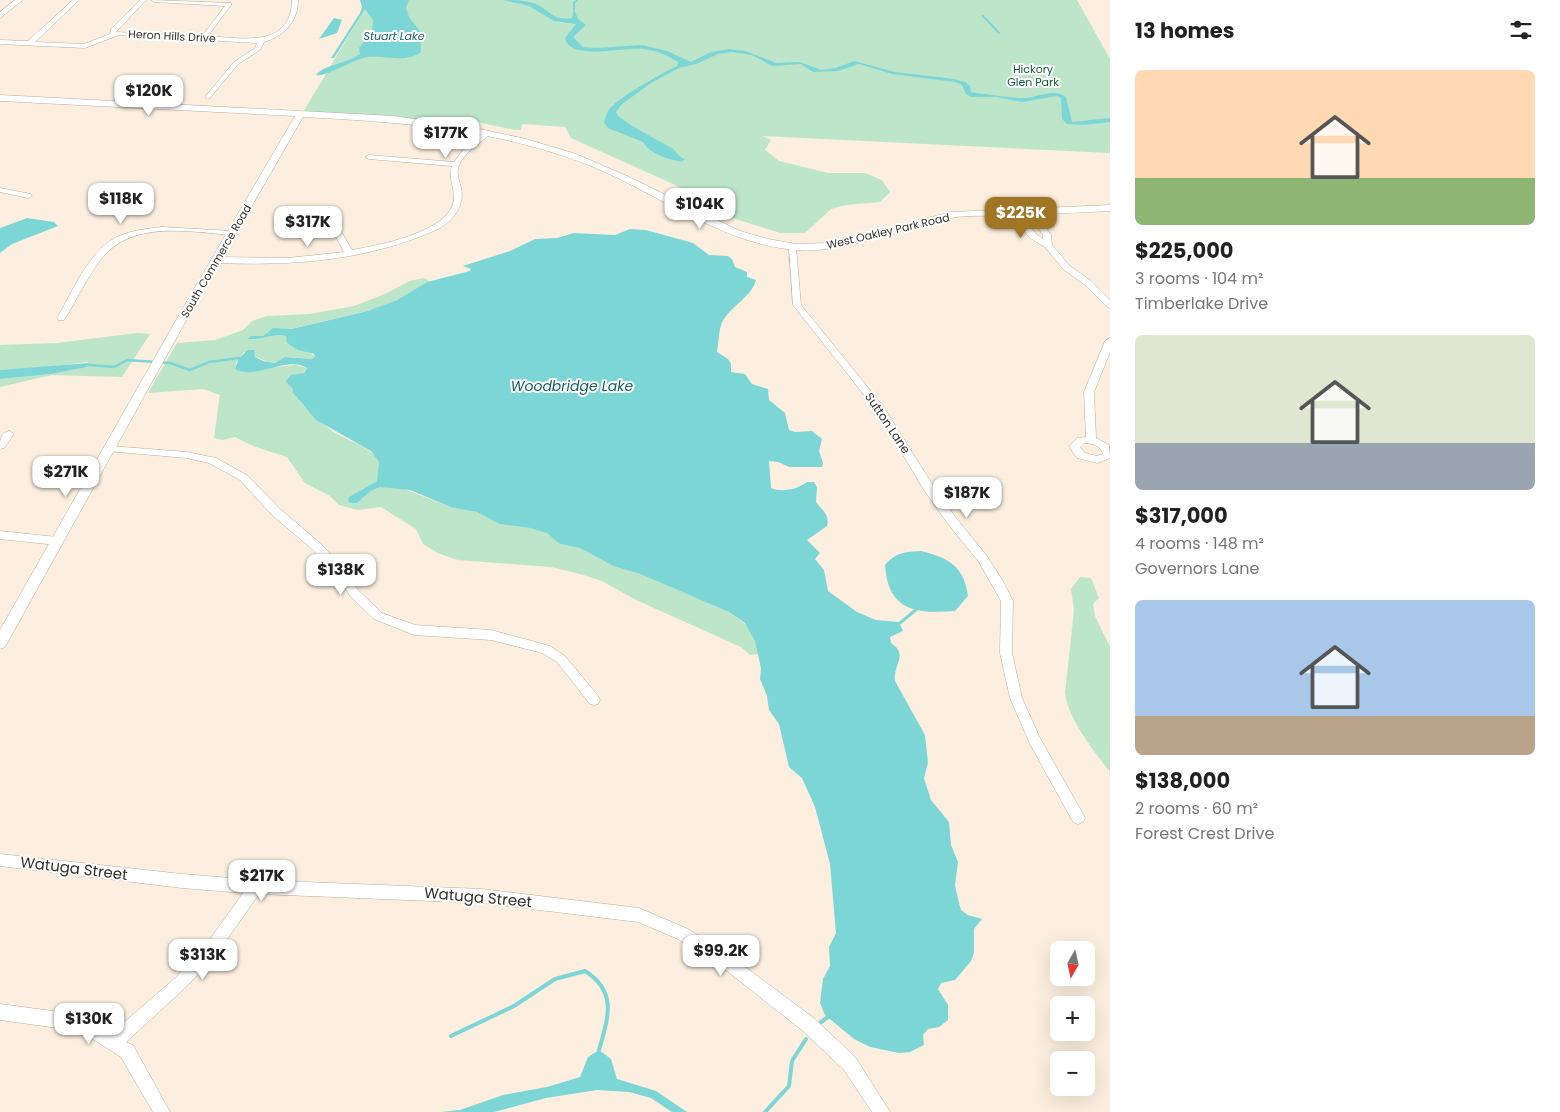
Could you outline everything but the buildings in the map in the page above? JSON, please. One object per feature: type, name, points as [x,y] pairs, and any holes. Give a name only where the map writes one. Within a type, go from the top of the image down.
[{"type":"street","points":[[0,16],[19,0]]},
{"type":"street","points":[[29,44],[76,0]]},
{"type":"street","points":[[113,34],[113,30],[143,0]]},
{"type":"street","points":[[154,0],[229,4],[204,37]]},
{"type":"street","points":[[208,96],[236,63],[258,49],[259,41],[278,36],[295,13],[295,0]]},
{"type":"street","name":"Heron Hills Drive","points":[[0,42],[85,46],[97,43],[102,38],[113,34],[259,41]]},
{"type":"street","points":[[0,98],[300,115]]},
{"type":"street","name":"West Oakley Park Road","points":[[300,115],[423,122],[486,134],[554,151],[593,164],[638,183],[735,233],[762,242],[792,248],[806,249],[827,246],[939,217],[1030,210],[1110,208]]},
{"type":"street","name":"South Commerce Road","points":[[0,644],[158,362],[300,115]]},
{"type":"street","points":[[216,260],[288,262],[350,255],[421,234],[446,221],[460,198],[454,172],[456,164],[486,134]]},
{"type":"street","points":[[369,157],[456,164]]},
{"type":"street","points":[[0,190],[28,196]]},
{"type":"street","points":[[1030,210],[1046,235],[1048,244]]},
{"type":"street","points":[[1013,211],[1034,236],[1048,244],[1066,267],[1106,296],[1110,305]]},
{"type":"street","points":[[331,221],[350,255]]},
{"type":"street","points":[[61,318],[100,255],[109,245],[124,237],[162,230],[232,233]]},
{"type":"street","name":"Sutton Lane","points":[[792,248],[797,306],[880,408],[905,446],[928,487],[952,521],[983,559],[998,583],[1006,602],[1006,653],[1016,698],[1035,740],[1078,818]]},
{"type":"street","points":[[1091,440],[1089,392],[1110,341]]},
{"type":"street","points":[[0,446],[9,434]]},
{"type":"street","points":[[110,448],[212,460],[244,478],[276,512],[316,546],[343,575],[354,592],[378,616],[414,630],[491,635],[546,649],[561,658],[594,700]]},
{"type":"street","points":[[0,535],[57,541]]},
{"type":"street","name":"Watuga Street","points":[[0,860],[182,881],[255,887],[410,891],[482,896],[639,915],[683,934],[732,966],[809,1026],[850,1064],[882,1112]]},
{"type":"street","points":[[114,1042],[180,983],[208,954],[255,887]]},
{"type":"street","points":[[0,1012],[82,1023],[114,1042],[127,1051],[162,1112]]},
{"type":"green space","name":"Hickory Glen Park","points":[[370,0],[1077,0],[1110,59],[1110,153],[762,136],[771,140],[765,150],[779,161],[828,173],[865,173],[882,180],[890,192],[880,202],[846,205],[831,209],[805,233],[780,233],[733,218],[702,197],[571,138],[565,127],[522,124],[521,130],[515,130],[477,122],[302,114]]},
{"type":"green space","points":[[424,278],[429,281],[397,300],[376,309],[290,329],[269,331],[263,336],[251,336],[247,339],[276,335],[286,336],[288,343],[315,356],[312,359],[288,357],[278,363],[269,362],[244,352],[236,363],[239,371],[295,365],[307,368],[303,373],[288,377],[285,381],[293,389],[293,393],[306,409],[326,427],[365,448],[379,462],[377,481],[356,493],[357,503],[371,491],[380,487],[399,487],[453,508],[477,512],[499,524],[530,528],[548,533],[560,544],[580,548],[613,566],[640,574],[729,612],[749,627],[754,636],[759,654],[750,655],[741,647],[636,600],[602,581],[580,574],[551,567],[458,560],[440,554],[423,544],[416,529],[381,507],[358,510],[339,505],[330,496],[305,483],[287,457],[253,446],[235,437],[223,440],[214,438],[220,395],[203,389],[148,393],[177,343],[215,340],[243,330],[252,321],[267,316],[310,314],[354,306],[387,293],[410,281]]},
{"type":"green space","points":[[138,333],[150,334],[122,377],[52,375],[0,387],[0,379],[51,374],[87,367],[88,362],[40,368],[0,370],[0,345],[57,343]]},
{"type":"green space","points":[[1080,577],[1091,578],[1099,598],[1093,604],[1095,616],[1110,647],[1110,772],[1076,724],[1065,693],[1074,610],[1071,589]]},
{"type":"water","name":"Stuart Lake","points":[[360,0],[409,0],[406,8],[409,17],[420,31],[421,52],[407,58],[363,58],[325,74],[316,75],[325,68],[360,54],[359,48],[372,31],[373,20],[365,9],[334,58],[331,58],[360,13],[362,7]]},
{"type":"water","points":[[503,0],[534,3],[556,17],[562,18],[572,18],[574,9],[578,19],[586,25],[573,37],[583,47],[642,45],[667,51],[691,62],[711,52],[729,49],[745,51],[776,63],[800,62],[821,70],[836,68],[854,61],[895,72],[954,79],[965,82],[970,86],[971,92],[974,93],[1022,98],[1051,93],[1061,94],[1066,97],[1072,122],[1110,118],[1110,122],[1083,125],[1067,124],[1062,119],[1061,98],[1057,96],[1022,102],[997,97],[971,97],[966,94],[962,85],[955,82],[892,74],[859,64],[838,71],[813,72],[801,64],[772,66],[752,55],[732,52],[718,54],[696,64],[679,68],[651,83],[621,105],[616,112],[618,116],[630,124],[672,148],[685,159],[682,162],[655,153],[643,142],[608,128],[604,123],[612,106],[650,80],[677,66],[678,62],[661,53],[647,50],[586,51],[576,49],[569,45],[565,38],[576,24],[554,21],[529,6]]},
{"type":"water","points":[[334,18],[342,20],[337,33],[319,39]]},
{"type":"water","points":[[27,218],[54,222],[58,226],[12,244],[0,253],[0,228]]},
{"type":"water","name":"Woodbridge Lake","points":[[630,229],[646,230],[693,243],[709,255],[728,256],[732,259],[735,267],[747,272],[747,277],[756,280],[746,296],[724,319],[717,352],[728,359],[731,364],[731,372],[745,374],[752,384],[768,389],[769,400],[785,413],[789,430],[795,432],[812,431],[822,439],[819,451],[823,463],[822,467],[789,467],[778,462],[769,461],[771,488],[780,490],[790,489],[799,487],[807,482],[814,482],[817,487],[816,502],[825,513],[828,522],[827,526],[807,540],[820,553],[815,559],[824,570],[828,591],[857,612],[876,620],[899,622],[903,631],[890,637],[891,643],[896,647],[900,656],[895,681],[925,735],[928,763],[924,778],[931,800],[949,822],[951,845],[958,862],[955,885],[961,910],[968,915],[982,919],[974,929],[974,953],[971,961],[955,980],[941,983],[938,989],[948,1005],[948,1020],[939,1027],[928,1029],[923,1035],[924,1045],[910,1052],[899,1053],[870,1047],[854,1039],[825,1015],[820,1003],[823,979],[830,966],[829,947],[836,933],[830,864],[815,807],[802,778],[789,767],[779,724],[769,710],[767,696],[760,679],[761,668],[755,641],[745,623],[729,612],[640,574],[613,566],[580,548],[560,544],[547,533],[530,528],[499,524],[477,512],[453,508],[410,490],[380,487],[371,491],[357,503],[351,503],[348,501],[349,497],[377,481],[379,462],[371,451],[316,420],[293,393],[293,389],[285,381],[291,375],[304,373],[307,368],[290,364],[252,372],[243,372],[235,369],[239,358],[248,350],[254,350],[255,357],[263,361],[275,363],[285,357],[312,359],[315,356],[314,354],[298,350],[287,343],[286,336],[276,335],[247,339],[251,336],[263,336],[273,328],[291,329],[368,311],[397,300],[427,282],[470,271],[471,269],[463,266],[510,251],[535,239],[557,238],[574,233],[615,235]]},
{"type":"water","points":[[89,363],[87,367],[51,374],[0,379],[0,370]]},
{"type":"water","points":[[921,551],[947,560],[959,570],[963,577],[968,596],[955,611],[928,612],[917,610],[898,601],[892,592],[887,580],[885,565],[893,557]]},
{"type":"water","points":[[599,1050],[611,1059],[617,1079],[656,1091],[687,1112],[672,1112],[651,1098],[629,1092],[597,1090],[546,1098],[494,1112],[441,1112],[460,1110],[503,1095],[547,1087],[580,1077],[588,1057]]},
{"type":"waterway","points":[[574,9],[574,3],[577,0]]},
{"type":"waterway","points":[[983,16],[999,33]]},
{"type":"waterway","points":[[89,365],[114,367],[127,360],[170,363],[190,370],[209,362],[239,358]]},
{"type":"waterway","points":[[900,623],[918,608]]},
{"type":"waterway","points":[[451,1036],[514,1006],[555,979],[585,971],[602,988],[608,1006],[599,1050]]},
{"type":"waterway","points":[[821,1022],[828,1017]]},
{"type":"waterway","points":[[765,1112],[789,1086],[792,1061],[806,1039]]}]
